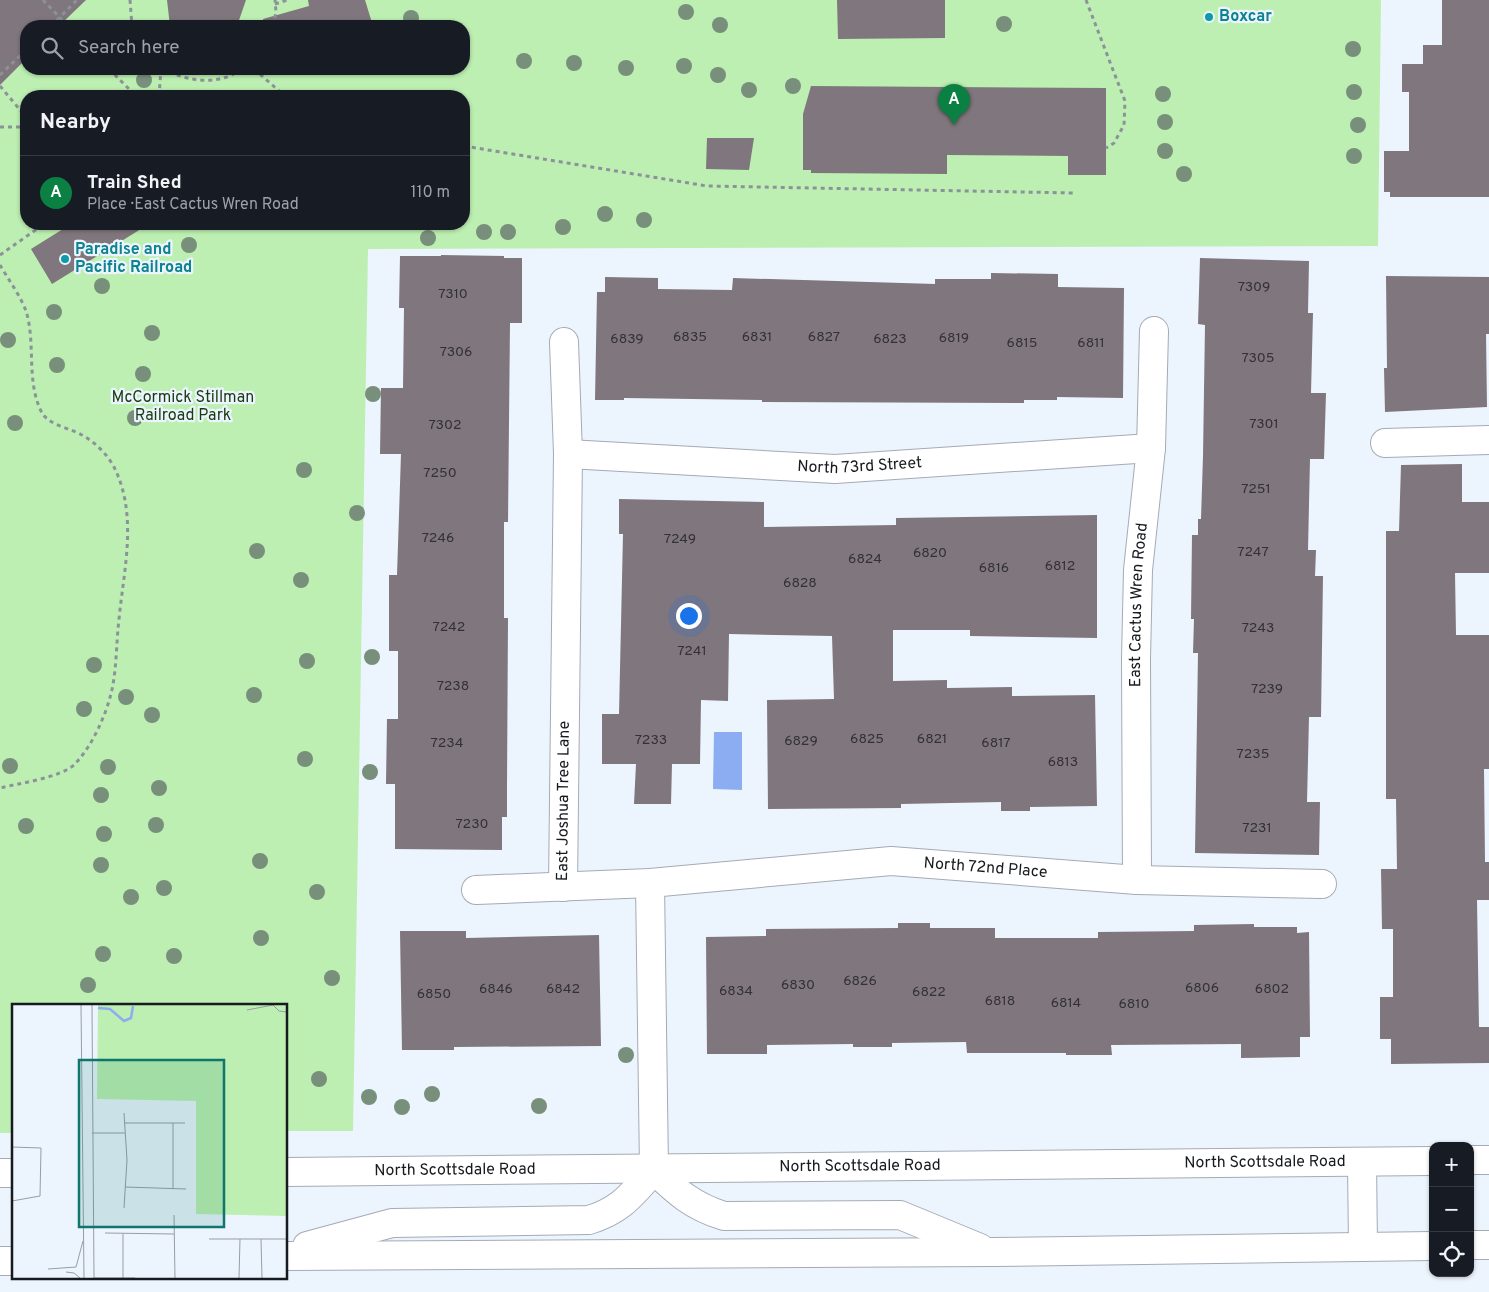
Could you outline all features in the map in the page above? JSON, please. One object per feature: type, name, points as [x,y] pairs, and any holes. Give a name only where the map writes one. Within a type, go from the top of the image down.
[{"type":"main road","name":"East Cactus Wren Road","points":[[1137,880],[1136,659],[1138,570],[1152,448],[1154,331]]},
{"type":"main road","name":"East Joshua Tree Lane","points":[[564,342],[568,454],[563,888],[650,883]]},
{"type":"main road","points":[[1385,443],[1489,440]]},
{"type":"main road","name":"North 73rd Street","points":[[568,454],[834,469],[1152,448]]},
{"type":"main road","name":"North 72nd Place","points":[[650,883],[891,862],[1137,880],[1322,884]]},
{"type":"main road","points":[[288,1250],[392,1223],[589,1220],[604,1215],[622,1205],[654,1170],[650,883]]},
{"type":"main road","points":[[476,890],[563,888]]},
{"type":"main road","points":[[1474,1160],[1489,1160]]},
{"type":"main road","name":"North Scottsdale Road","points":[[288,1172],[654,1170],[1429,1161]]},
{"type":"main road","points":[[1362,1162],[1364,1247]]},
{"type":"main road","points":[[654,1170],[683,1198],[705,1210],[724,1216],[900,1215],[992,1252]]},
{"type":"main road","points":[[1474,1245],[1489,1245]]},
{"type":"main road","points":[[288,1256],[992,1252],[1429,1246]]},
{"type":"path","points":[[43,0],[63,20]]},
{"type":"path","points":[[57,20],[77,0]]},
{"type":"path","points":[[130,0],[132,20]]},
{"type":"path","points":[[274,20],[275,2],[287,0]]},
{"type":"path","points":[[1086,0],[1125,101],[1124,125],[1114,143],[1106,148]]},
{"type":"path","points":[[0,76],[20,56]]},
{"type":"path","points":[[116,75],[130,90]]},
{"type":"path","points":[[160,90],[161,75]]},
{"type":"path","points":[[176,75],[185,79],[210,81],[231,75]]},
{"type":"path","points":[[261,75],[278,90]]},
{"type":"path","points":[[0,86],[20,109]]},
{"type":"path","points":[[0,127],[20,127]]},
{"type":"path","points":[[470,147],[707,186],[1074,193]]},
{"type":"path","points":[[0,256],[36,230]]},
{"type":"path","points":[[0,265],[26,311],[30,333],[36,400],[42,414],[51,422],[84,436],[99,447],[108,459],[122,487],[128,529],[116,668],[111,694],[102,720],[83,754],[73,765],[55,774],[0,788]]},
{"type":"green space","name":"McCormick Stillman Railroad Park","points":[[0,0],[1381,0],[1378,246],[368,249],[353,1131],[288,1131],[288,1004],[12,1004],[12,1133],[0,1133]]},
{"type":"water","points":[[714,732],[742,732],[742,790],[713,789]]},
{"type":"building","points":[[0,0],[86,0],[65,20],[20,20],[20,65],[0,85]]},
{"type":"building","points":[[167,0],[246,0],[239,20],[169,20]]},
{"type":"building","points":[[308,0],[365,0],[371,20],[263,20],[309,6]]},
{"type":"building","points":[[837,0],[945,0],[945,38],[838,39]]},
{"type":"building","points":[[1442,0],[1489,0],[1489,197],[1390,197],[1390,192],[1384,192],[1384,151],[1409,151],[1409,92],[1402,92],[1402,64],[1423,64],[1423,45],[1442,45]]},
{"type":"building","points":[[811,86],[1106,88],[1106,175],[1068,175],[1068,156],[947,155],[947,174],[811,173],[811,170],[803,170],[803,114]]},
{"type":"building","points":[[707,138],[754,138],[749,170],[706,169]]},
{"type":"building","name":"Paradise and Pacific Railroad","points":[[61,230],[139,230],[52,284],[31,249]]},
{"type":"building","points":[[441,255],[522,258],[522,323],[510,323],[508,522],[504,522],[504,618],[508,618],[507,817],[502,817],[502,850],[395,849],[395,784],[386,784],[387,719],[398,719],[398,651],[389,651],[389,575],[397,575],[401,454],[380,454],[381,388],[403,388],[404,308],[399,308],[400,256]]},
{"type":"building","points":[[1200,258],[1309,261],[1308,313],[1313,313],[1311,393],[1326,393],[1324,459],[1310,459],[1308,550],[1316,550],[1315,576],[1323,576],[1321,717],[1309,717],[1307,802],[1320,802],[1319,855],[1195,853],[1198,653],[1193,653],[1194,619],[1191,619],[1192,535],[1198,535],[1198,519],[1201,519],[1203,456],[1205,325],[1198,324]]},
{"type":"building","points":[[991,273],[1058,274],[1058,287],[1124,288],[1123,398],[1057,397],[1057,400],[1024,400],[1024,403],[762,402],[762,400],[624,398],[624,400],[595,400],[597,292],[605,292],[605,277],[658,278],[658,289],[732,290],[733,278],[935,284],[935,279],[991,279]]},
{"type":"building","points":[[1386,276],[1489,277],[1489,334],[1486,334],[1487,407],[1385,412],[1384,368],[1387,368]]},
{"type":"building","points":[[1462,464],[1462,502],[1489,502],[1489,573],[1455,573],[1456,635],[1489,635],[1489,769],[1484,769],[1485,862],[1489,862],[1489,900],[1477,900],[1479,1027],[1489,1027],[1489,1063],[1391,1064],[1391,1039],[1380,1039],[1380,997],[1393,997],[1393,929],[1382,929],[1381,869],[1397,869],[1396,799],[1386,799],[1386,531],[1399,531],[1401,465]]},
{"type":"building","points":[[619,499],[764,502],[764,527],[896,525],[896,518],[1097,515],[1097,638],[970,636],[970,630],[893,630],[893,681],[947,680],[947,688],[1012,687],[1012,696],[1095,695],[1097,806],[1030,807],[1030,811],[1001,811],[1001,802],[901,804],[901,808],[768,809],[767,700],[834,699],[832,636],[729,634],[728,701],[701,700],[700,764],[672,764],[671,804],[634,804],[636,764],[602,764],[602,714],[619,714],[623,534],[619,534]]},
{"type":"building","points":[[898,923],[930,923],[930,928],[995,928],[995,938],[1098,938],[1098,932],[1194,931],[1194,925],[1254,924],[1254,927],[1297,927],[1297,933],[1309,932],[1310,1037],[1300,1037],[1300,1057],[1241,1058],[1241,1044],[1111,1045],[1112,1055],[967,1053],[966,1042],[892,1043],[892,1047],[853,1047],[853,1044],[767,1045],[767,1054],[707,1054],[706,937],[766,936],[766,929],[898,928]]},
{"type":"building","points":[[400,931],[466,931],[466,938],[599,935],[601,1046],[454,1047],[454,1050],[402,1050]]},
{"type":"place","name":"Boxcar","points":[[1209,17]]},
{"type":"place","name":"Train Shed","points":[[954,125]]},
{"type":"place","name":"Paradise and Pacific Railroad","points":[[65,259]]}]
